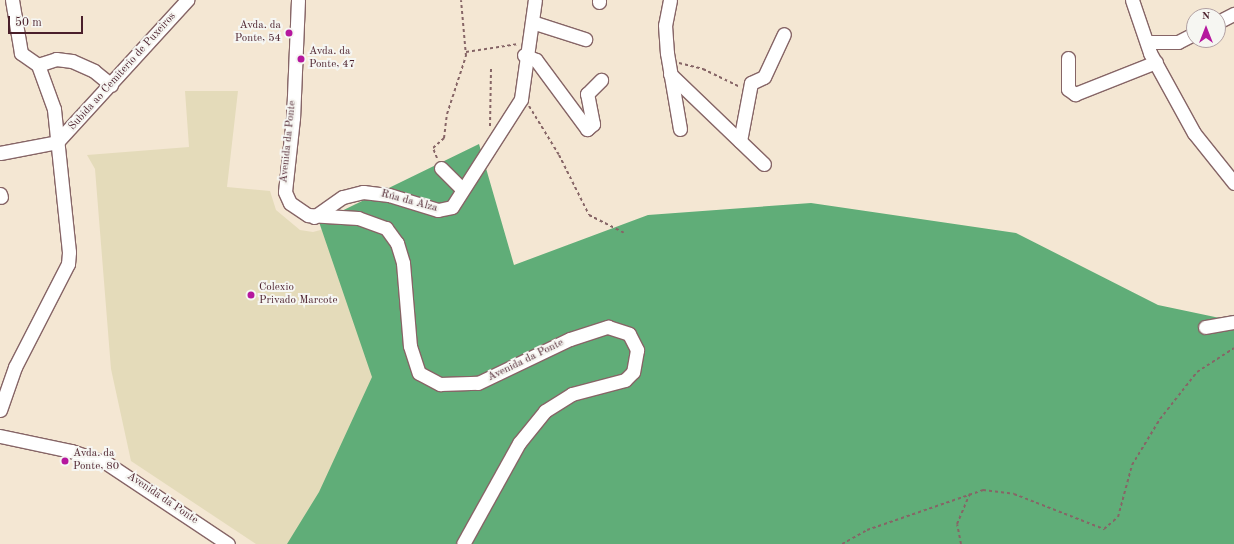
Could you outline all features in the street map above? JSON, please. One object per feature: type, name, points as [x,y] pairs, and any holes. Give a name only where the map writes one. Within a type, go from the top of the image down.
[{"type":"street","points":[[12,0],[21,53],[38,65],[56,59],[72,61],[94,71],[111,85]]},
{"type":"street","name":"Subida ao Cemiterio de Puxeiros","points":[[57,142],[111,85],[187,0]]},
{"type":"street","name":"Avenida da Ponte","points":[[298,0],[293,118],[284,186],[290,204],[314,216],[358,218],[386,228],[397,243],[403,264],[413,361],[428,381],[452,386],[492,379],[596,329],[620,329],[634,342],[637,361],[625,380],[572,394],[545,411],[519,443],[463,544]]},
{"type":"street","points":[[521,99],[526,49],[532,22],[534,0]]},
{"type":"street","points":[[670,0],[666,25],[669,68],[680,129]]},
{"type":"street","points":[[1132,0],[1156,62],[1194,133],[1234,183]]},
{"type":"street","points":[[532,22],[585,38]]},
{"type":"street","points":[[740,141],[751,83],[764,77],[784,34]]},
{"type":"street","points":[[1147,42],[1178,42],[1186,38]]},
{"type":"street","points":[[526,49],[536,60],[587,129],[593,124],[587,94],[601,80]]},
{"type":"street","points":[[1068,58],[1068,89],[1075,94],[1156,62]]},
{"type":"street","name":"Subida ao Cemiterio de Puxeiros","points":[[0,410],[15,367],[68,264],[54,109],[38,65]]},
{"type":"street","points":[[669,68],[764,164]]},
{"type":"street","name":"Rúa da Alza","points":[[314,216],[343,197],[363,192],[389,195],[446,211],[462,189],[494,137],[521,99]]},
{"type":"street","points":[[0,153],[57,142]]},
{"type":"street","points":[[441,168],[462,189]]},
{"type":"street","points":[[1205,327],[1234,322]]},
{"type":"street","name":"Avenida da Ponte","points":[[0,436],[71,450],[108,464],[228,544]]},
{"type":"path","points":[[441,168],[434,148],[444,138],[447,114],[466,52],[461,0]]},
{"type":"path","points":[[466,52],[526,49]]},
{"type":"path","points":[[669,68],[703,69],[733,85],[749,89]]},
{"type":"path","points":[[491,69],[490,122],[494,137]]},
{"type":"path","points":[[521,99],[527,102],[560,155],[589,215],[624,234]]},
{"type":"path","points":[[842,544],[867,530],[970,493],[983,490],[1014,494],[1104,529],[1118,517],[1132,465],[1160,419],[1197,372],[1234,348]]},
{"type":"path","points":[[961,544],[957,524],[970,493]]},
{"type":"shaded area","name":"Colexio Privado Marcote","points":[[185,91],[238,91],[227,187],[270,191],[276,210],[300,230],[313,232],[335,226],[406,418],[321,544],[256,544],[131,461],[111,369],[95,169],[87,155],[189,147]]},
{"type":"green space","points":[[479,144],[514,265],[648,215],[811,203],[1016,233],[1158,305],[1234,321],[1234,544],[287,544],[319,492],[372,377],[319,222]]},
{"type":"place","name":"Avda. da Ponte, 54","points":[[289,33]]},
{"type":"place","name":"Avda. da Ponte, 47","points":[[301,59]]},
{"type":"place","name":"Colexio Privado Marcote","points":[[251,295]]},
{"type":"place","name":"Avda. da Ponte, 80","points":[[65,461]]}]
